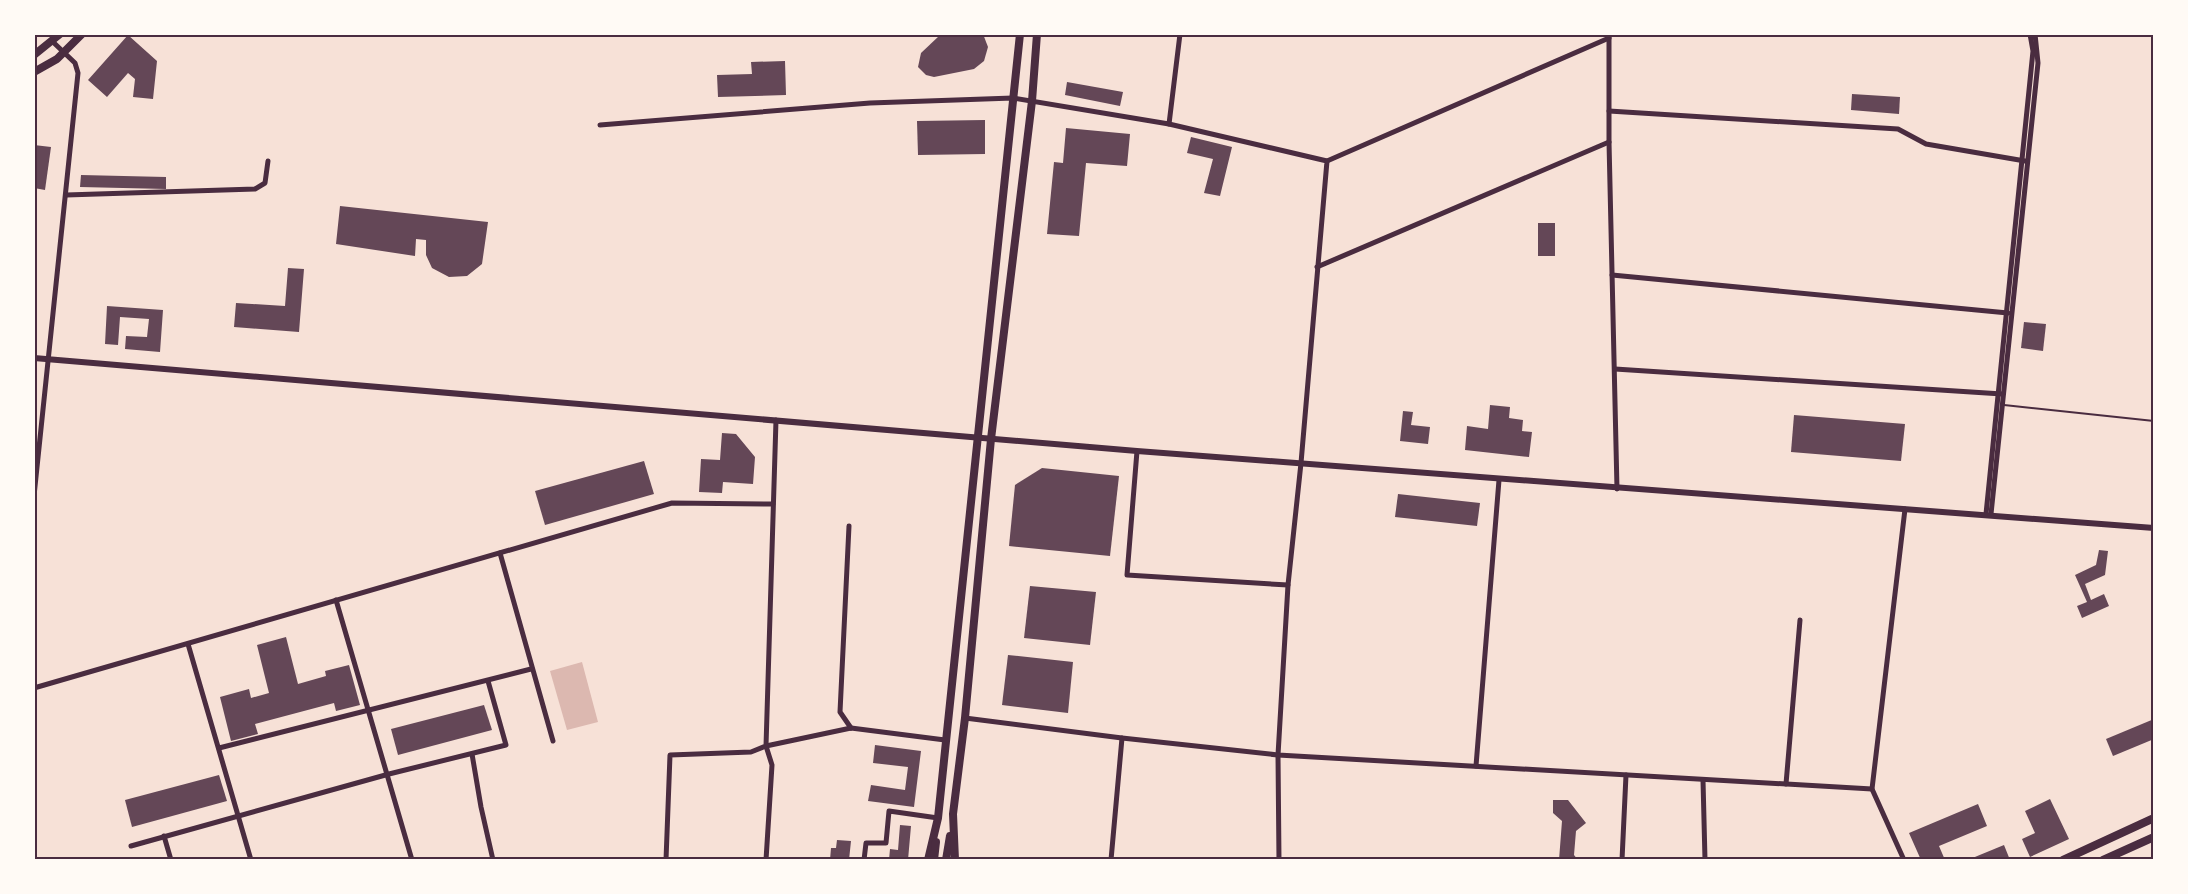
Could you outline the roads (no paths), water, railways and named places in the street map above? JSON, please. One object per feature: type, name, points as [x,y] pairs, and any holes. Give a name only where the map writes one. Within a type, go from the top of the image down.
[{"type":"main road","points":[[34,55],[53,42],[60,34]]},
{"type":"main road","points":[[34,72],[65,52],[82,34]]},
{"type":"main road","points":[[934,860],[1020,34]]},
{"type":"main road","points":[[946,860],[965,718],[991,439],[1032,101],[1037,34]]},
{"type":"main road","points":[[952,814],[955,860]]},
{"type":"main road","points":[[927,860],[938,818]]},
{"type":"main road","points":[[2063,860],[2154,818]]},
{"type":"main road","points":[[2103,860],[2154,837]]},
{"type":"street","points":[[1169,124],[1179,34]]},
{"type":"street","points":[[2026,161],[2033,51],[2030,34]]},
{"type":"street","points":[[1989,514],[2038,63],[2035,34]]},
{"type":"street","points":[[600,125],[870,103],[1013,98],[1169,124],[1327,161],[1609,36],[1609,142],[1617,489]]},
{"type":"street","points":[[34,496],[78,73],[75,63],[53,42]]},
{"type":"street","points":[[1609,111],[1898,129],[1926,144],[2026,161]]},
{"type":"street","points":[[1317,267],[1609,142]]},
{"type":"street","points":[[66,195],[255,189],[265,183],[268,161]]},
{"type":"street","points":[[1279,860],[1278,755],[1288,585],[1327,161]]},
{"type":"street","points":[[1612,274],[2010,313]]},
{"type":"street","points":[[34,358],[1137,451],[2154,528]]},
{"type":"street","points":[[1615,369],[2002,394]]},
{"type":"street","points":[[766,860],[772,765],[766,746],[776,420]]},
{"type":"street","points":[[1137,451],[1127,575],[1288,585]]},
{"type":"street","points":[[1476,766],[1499,480]]},
{"type":"street","points":[[34,688],[672,503],[773,504]]},
{"type":"street","points":[[1904,860],[1872,789],[1905,509]]},
{"type":"street","points":[[849,526],[840,712],[851,728]]},
{"type":"street","points":[[500,553],[553,741]]},
{"type":"street","points":[[336,600],[412,860]]},
{"type":"street","points":[[1786,784],[1800,620]]},
{"type":"street","points":[[188,644],[251,860]]},
{"type":"street","points":[[219,748],[531,669]]},
{"type":"street","points":[[131,846],[388,774],[506,745],[488,681]]},
{"type":"street","points":[[965,718],[1278,755],[1872,789]]},
{"type":"street","points":[[666,860],[670,755],[751,752],[766,746],[851,728],[945,740]]},
{"type":"street","points":[[1111,860],[1122,738]]},
{"type":"street","points":[[472,754],[493,860]]},
{"type":"street","points":[[1622,860],[1626,775]]},
{"type":"street","points":[[1703,780],[1705,860]]},
{"type":"street","points":[[864,860],[866,843],[886,843],[889,811],[938,818]]},
{"type":"street","points":[[164,836],[171,860]]},
{"type":"lane","points":[[2001,404],[2154,421]]}]
